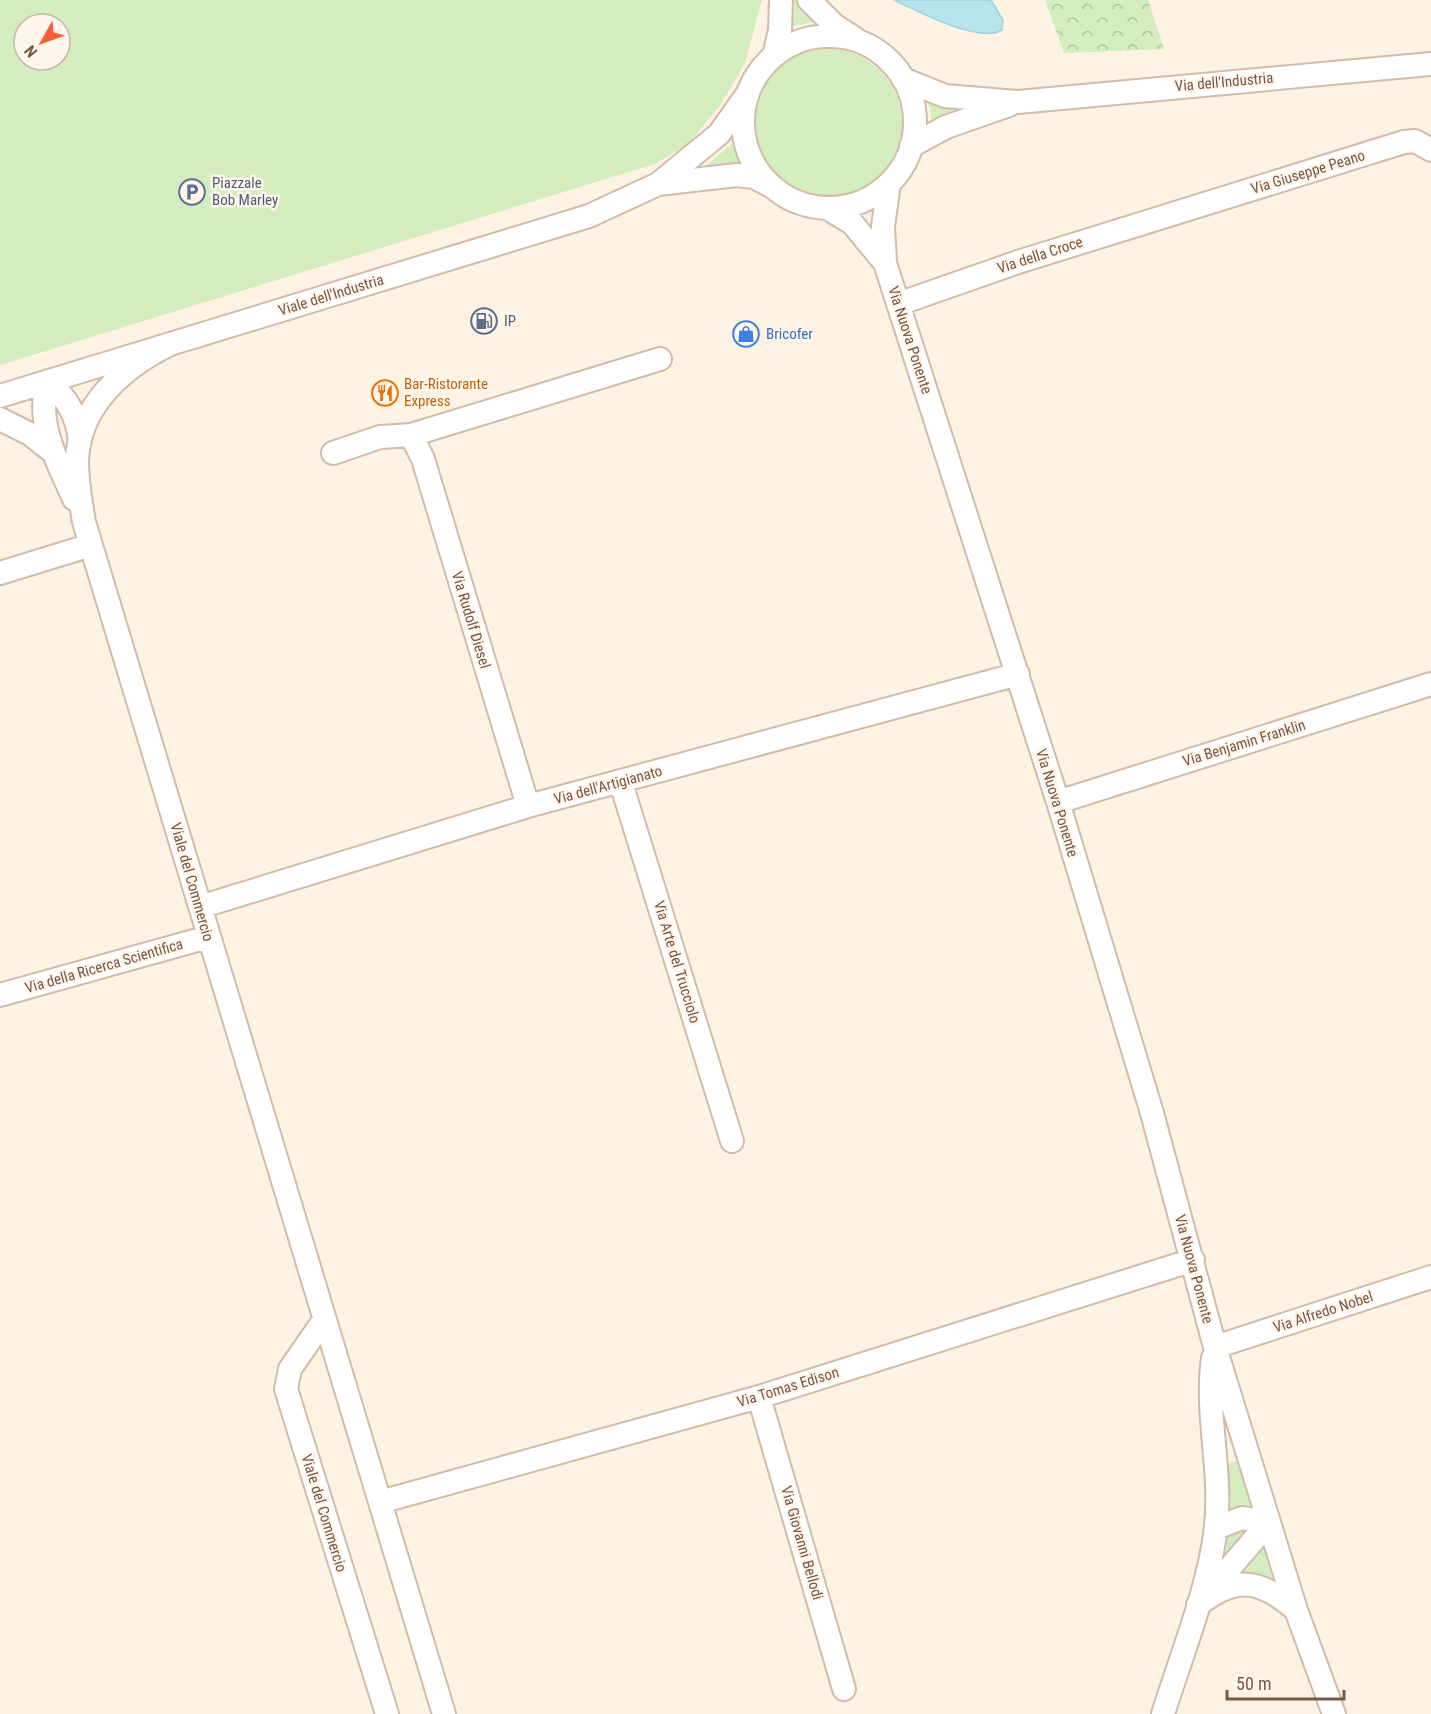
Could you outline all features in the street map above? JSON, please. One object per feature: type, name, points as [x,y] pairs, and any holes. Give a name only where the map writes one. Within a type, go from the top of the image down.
[{"type":"street","points":[[774,56],[780,30],[781,0]]},
{"type":"street","points":[[809,0],[834,25],[885,57],[903,79],[914,112],[911,146],[898,173],[889,184],[860,202],[827,208],[798,202],[772,186],[755,167],[746,143],[743,118],[748,93],[758,73],[774,56],[793,44],[830,36],[860,43]]},
{"type":"street","name":"Via dell'Industria","points":[[903,79],[945,96],[1018,102],[1431,64]]},
{"type":"street","name":"Viale dell'Industria","points":[[0,396],[589,216],[658,184],[719,134],[748,93]]},
{"type":"street","name":"Via dell'Industria","points":[[911,146],[946,127],[1018,102]]},
{"type":"street","name":"Via Giuseppe Peano","points":[[1184,211],[1404,142],[1416,141],[1431,150]]},
{"type":"street","name":"Viale dell'Industria","points":[[658,184],[737,176],[754,177],[772,186]]},
{"type":"street","name":"Via Nuova Ponente","points":[[889,184],[883,226],[885,262],[1058,802],[1152,1113],[1215,1347],[1296,1610],[1334,1714]]},
{"type":"street","name":"Via Nuova Ponente","points":[[827,208],[852,223],[885,262]]},
{"type":"street","name":"Via della Croce","points":[[898,304],[1018,262],[1184,211]]},
{"type":"street","points":[[80,441],[91,414],[118,376],[140,360],[170,344]]},
{"type":"street","points":[[333,453],[380,436],[411,435],[660,359]]},
{"type":"street","points":[[48,381],[72,409],[78,424],[80,441]]},
{"type":"street","points":[[48,381],[43,409],[54,453],[84,522]]},
{"type":"street","points":[[0,419],[30,434],[54,453]]},
{"type":"street","name":"Via Rudolf Diesel","points":[[411,435],[423,459],[528,806]]},
{"type":"street","name":"Viale del Commercio","points":[[80,441],[78,480],[84,522],[444,1714]]},
{"type":"street","points":[[0,573],[91,545]]},
{"type":"street","name":"Via dell'Artigianato","points":[[200,907],[528,806],[621,783],[1018,674]]},
{"type":"street","name":"Via Benjamin Franklin","points":[[1058,802],[1431,684]]},
{"type":"street","name":"Via Arte del Trucciolo","points":[[621,783],[732,1141]]},
{"type":"street","name":"Via della Ricerca Scientifica","points":[[0,995],[208,937]]},
{"type":"street","name":"Via Tomas Edison","points":[[380,1502],[759,1397],[1193,1260]]},
{"type":"street","name":"Via Alfredo Nobel","points":[[1215,1347],[1431,1277]]},
{"type":"street","name":"Viale del Commercio","points":[[324,1320],[290,1369],[286,1389],[387,1714]]},
{"type":"street","name":"Via Nuova Ponente","points":[[1163,1714],[1198,1605],[1216,1528],[1217,1461],[1211,1405],[1215,1347]]},
{"type":"street","name":"Via Giovanni Bellodi","points":[[759,1397],[844,1689]]},
{"type":"street","points":[[1217,1461],[1246,1447]]},
{"type":"street","points":[[1216,1528],[1242,1518],[1269,1522]]},
{"type":"street","points":[[1198,1605],[1269,1522]]},
{"type":"street","points":[[1198,1605],[1218,1589],[1251,1585],[1264,1587],[1296,1610]]},
{"type":"green space","points":[[0,0],[762,0],[745,63],[721,104],[688,144],[655,164],[0,365]]},
{"type":"green space","points":[[792,0],[801,0],[819,21],[790,27]]},
{"type":"green space","points":[[1045,0],[1148,0],[1164,49],[1064,53]]},
{"type":"green space","points":[[828,49],[856,55],[880,71],[896,95],[902,123],[896,151],[880,175],[856,191],[828,197],[800,191],[776,175],[760,151],[754,123],[760,95],[776,71],[800,55]]},
{"type":"green space","points":[[927,99],[961,108],[930,125],[931,112]]},
{"type":"green space","points":[[733,143],[742,165],[703,168]]},
{"type":"green space","points":[[1238,1461],[1253,1512],[1227,1516],[1226,1463]]},
{"type":"green space","points":[[1254,1527],[1218,1571],[1225,1538],[1233,1529]]},
{"type":"green space","points":[[1262,1542],[1273,1582],[1231,1577]]},
{"type":"water","points":[[894,0],[991,0],[1003,20],[1002,30],[979,33],[964,30]]},
{"type":"place","name":"Piazzale Bob Marley","points":[[192,192]]},
{"type":"place","name":"IP","points":[[484,321]]},
{"type":"place","name":"Bricofer","points":[[746,334]]},
{"type":"place","name":"Bar-Ristorante Express","points":[[385,393]]}]
